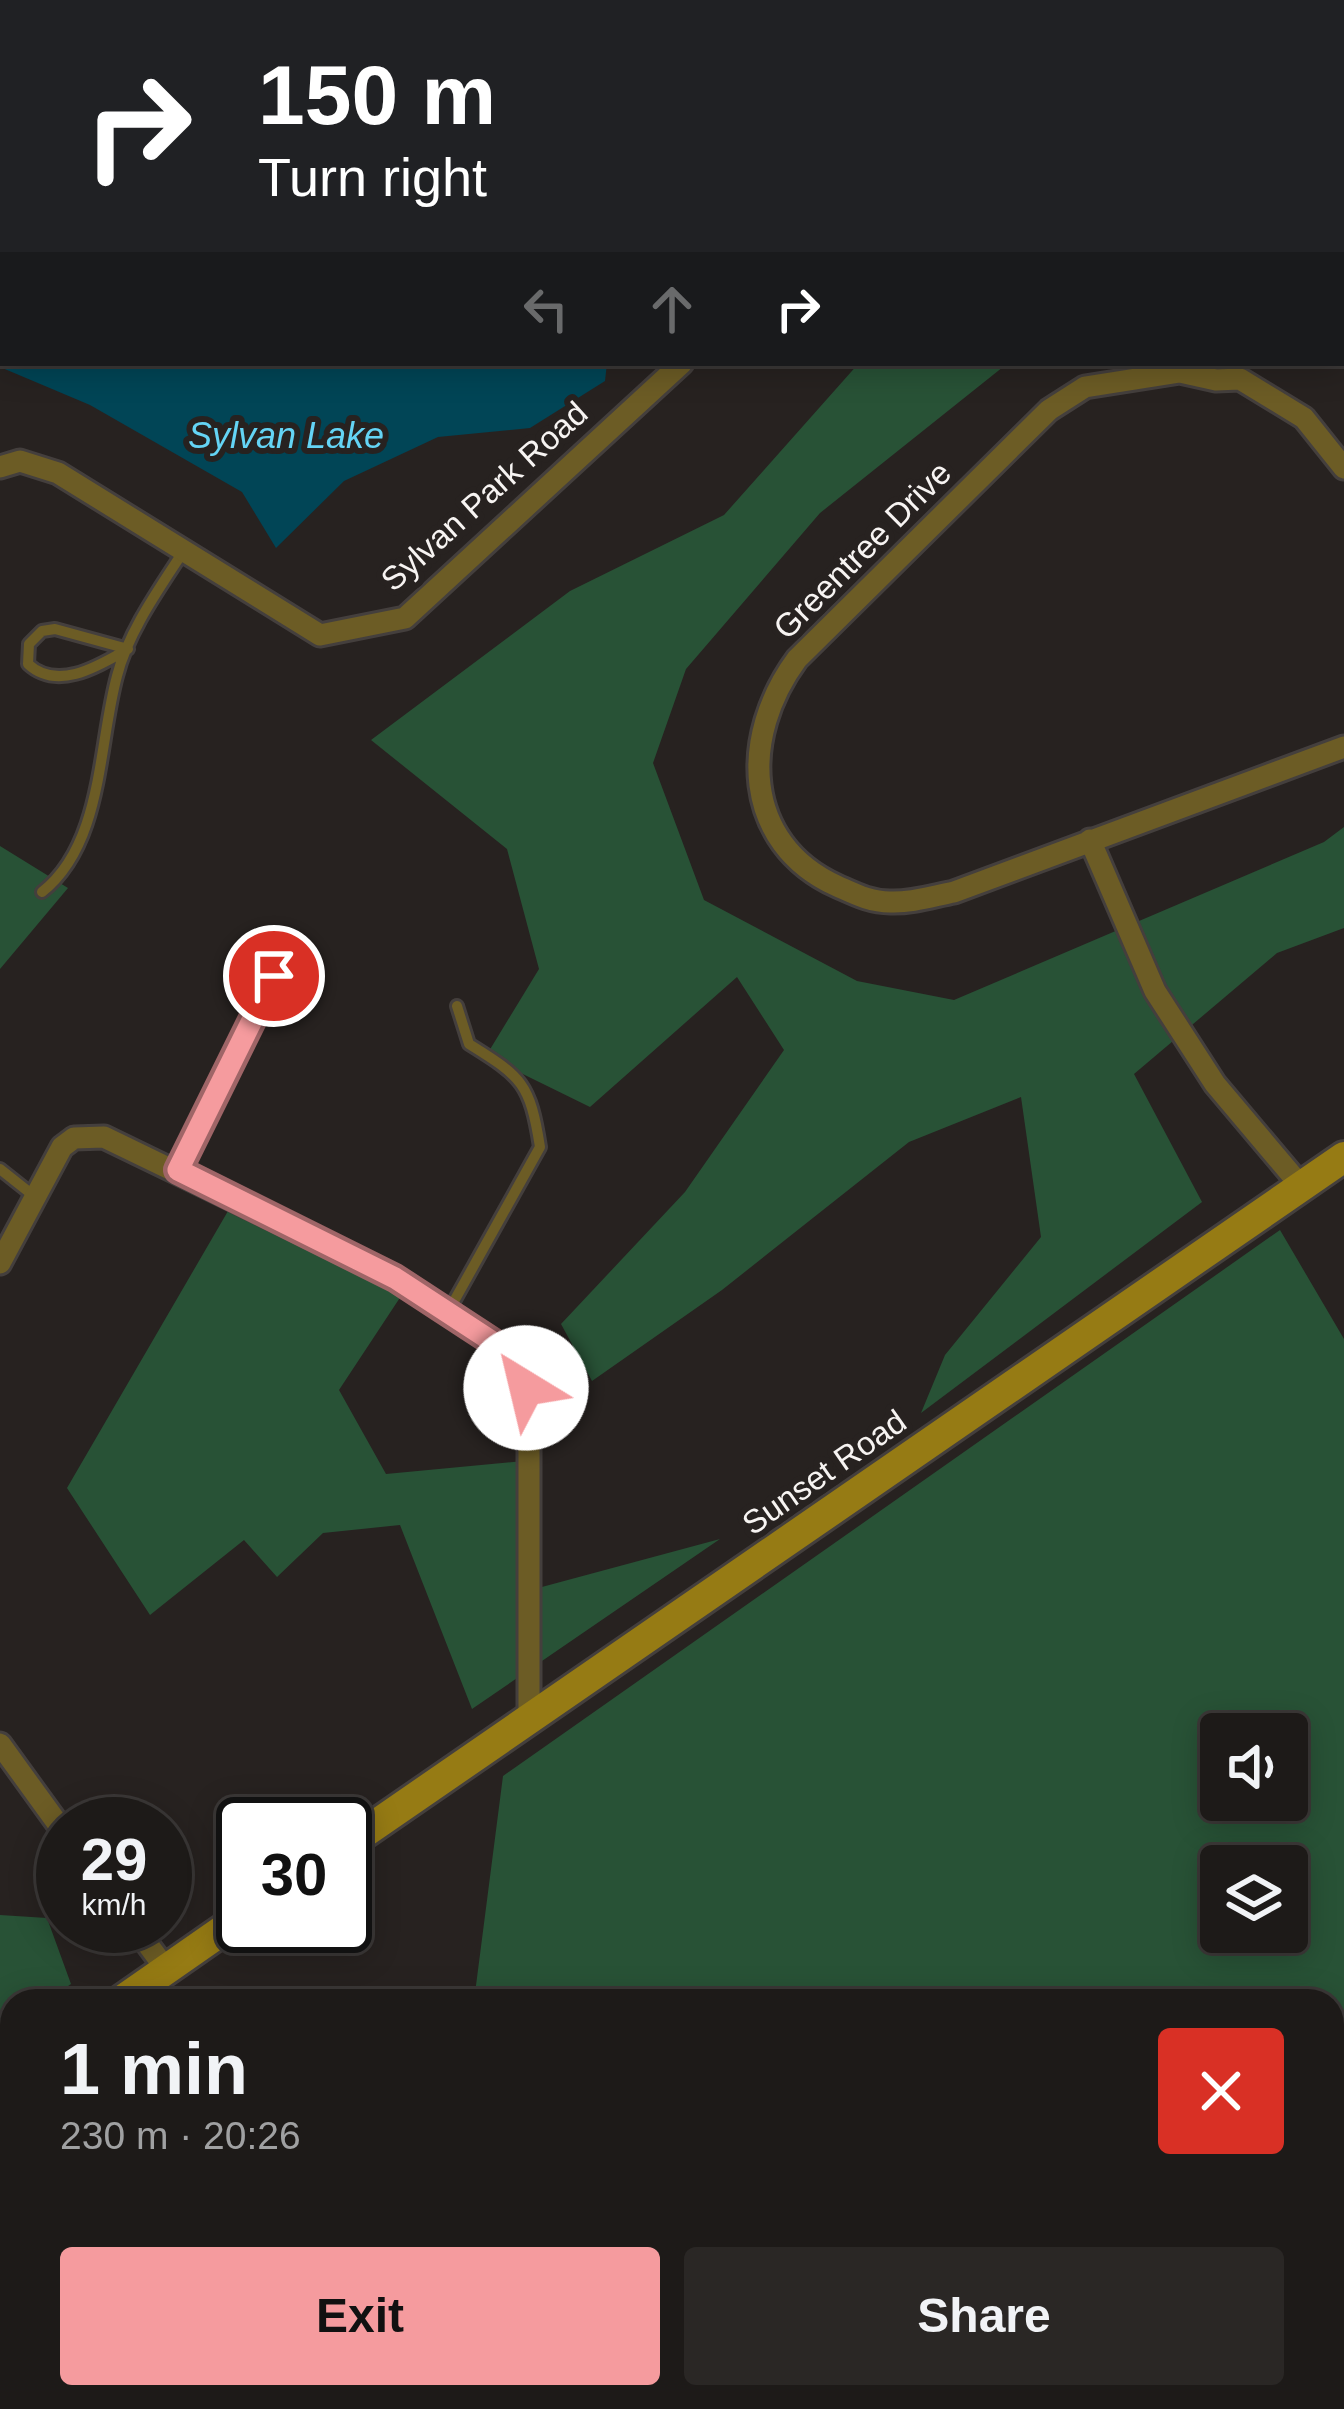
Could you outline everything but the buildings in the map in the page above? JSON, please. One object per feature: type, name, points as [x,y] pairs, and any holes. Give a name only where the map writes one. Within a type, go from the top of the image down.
[{"type":"street","name":"Sylvan Park Road","points":[[0,467],[20,461],[58,473],[320,635],[405,619],[679,366]]},
{"type":"street","name":"Greentree Drive","points":[[1344,468],[1316,429],[1278,398],[1240,379],[1216,380],[1200,369],[1084,388],[1049,410],[797,659],[778,684],[761,730],[758,787],[764,811],[805,872],[867,900],[911,902],[954,892],[1344,747]]},
{"type":"street","points":[[1090,841],[1155,991],[1215,1084],[1301,1186]]},
{"type":"street","points":[[0,1263],[62,1147],[74,1138],[104,1137],[395,1278],[513,1360],[529,1397],[529,1719]]},
{"type":"street","name":"Sunset Road","points":[[372,1827],[1344,1157]]},
{"type":"street","points":[[0,1744],[38,1797]]},
{"type":"street","points":[[138,1989],[216,1935]]},
{"type":"street","points":[[154,1953],[166,1969]]},
{"type":"lane","points":[[42,892],[67,873],[108,729],[117,675],[183,552]]},
{"type":"lane","points":[[55,628],[128,649],[78,676],[35,671],[26,654],[35,636],[55,628]]},
{"type":"lane","points":[[178,1170],[274,976]]},
{"type":"lane","points":[[448,1312],[540,1148],[522,1083],[502,1061],[469,1044],[457,1006]]},
{"type":"lane","points":[[0,1169],[34,1196]]},
{"type":"green space","points":[[856,366],[1004,366],[820,513],[686,669],[653,763],[704,900],[857,981],[954,1000],[1324,842],[1344,827],[1344,928],[1277,953],[1134,1074],[1202,1202],[921,1413],[945,1355],[1041,1237],[1021,1097],[909,1142],[722,1290],[592,1381],[561,1324],[685,1192],[784,1050],[737,977],[590,1107],[486,1056],[539,969],[507,849],[371,740],[570,591],[724,515]]},
{"type":"green space","points":[[0,846],[68,888],[0,969]]},
{"type":"green space","points":[[235,1199],[407,1287],[339,1390],[386,1474],[534,1460],[527,1591],[720,1539],[472,1709],[400,1525],[323,1533],[277,1577],[244,1540],[150,1615],[67,1488]]},
{"type":"green space","points":[[1280,1230],[1344,1339],[1344,1989],[476,1989],[503,1776]]},
{"type":"green space","points":[[0,1915],[36,1917],[36,1953],[60,1953],[71,1984],[64,1989],[0,1989]]},
{"type":"water","name":"Sylvan Lake","points":[[607,366],[605,381],[530,428],[438,437],[344,481],[276,548],[242,492],[90,405],[0,367]]},
{"type":"route","points":[[274,976],[178,1170],[395,1278],[461,1319],[513,1360],[526,1388]]}]
